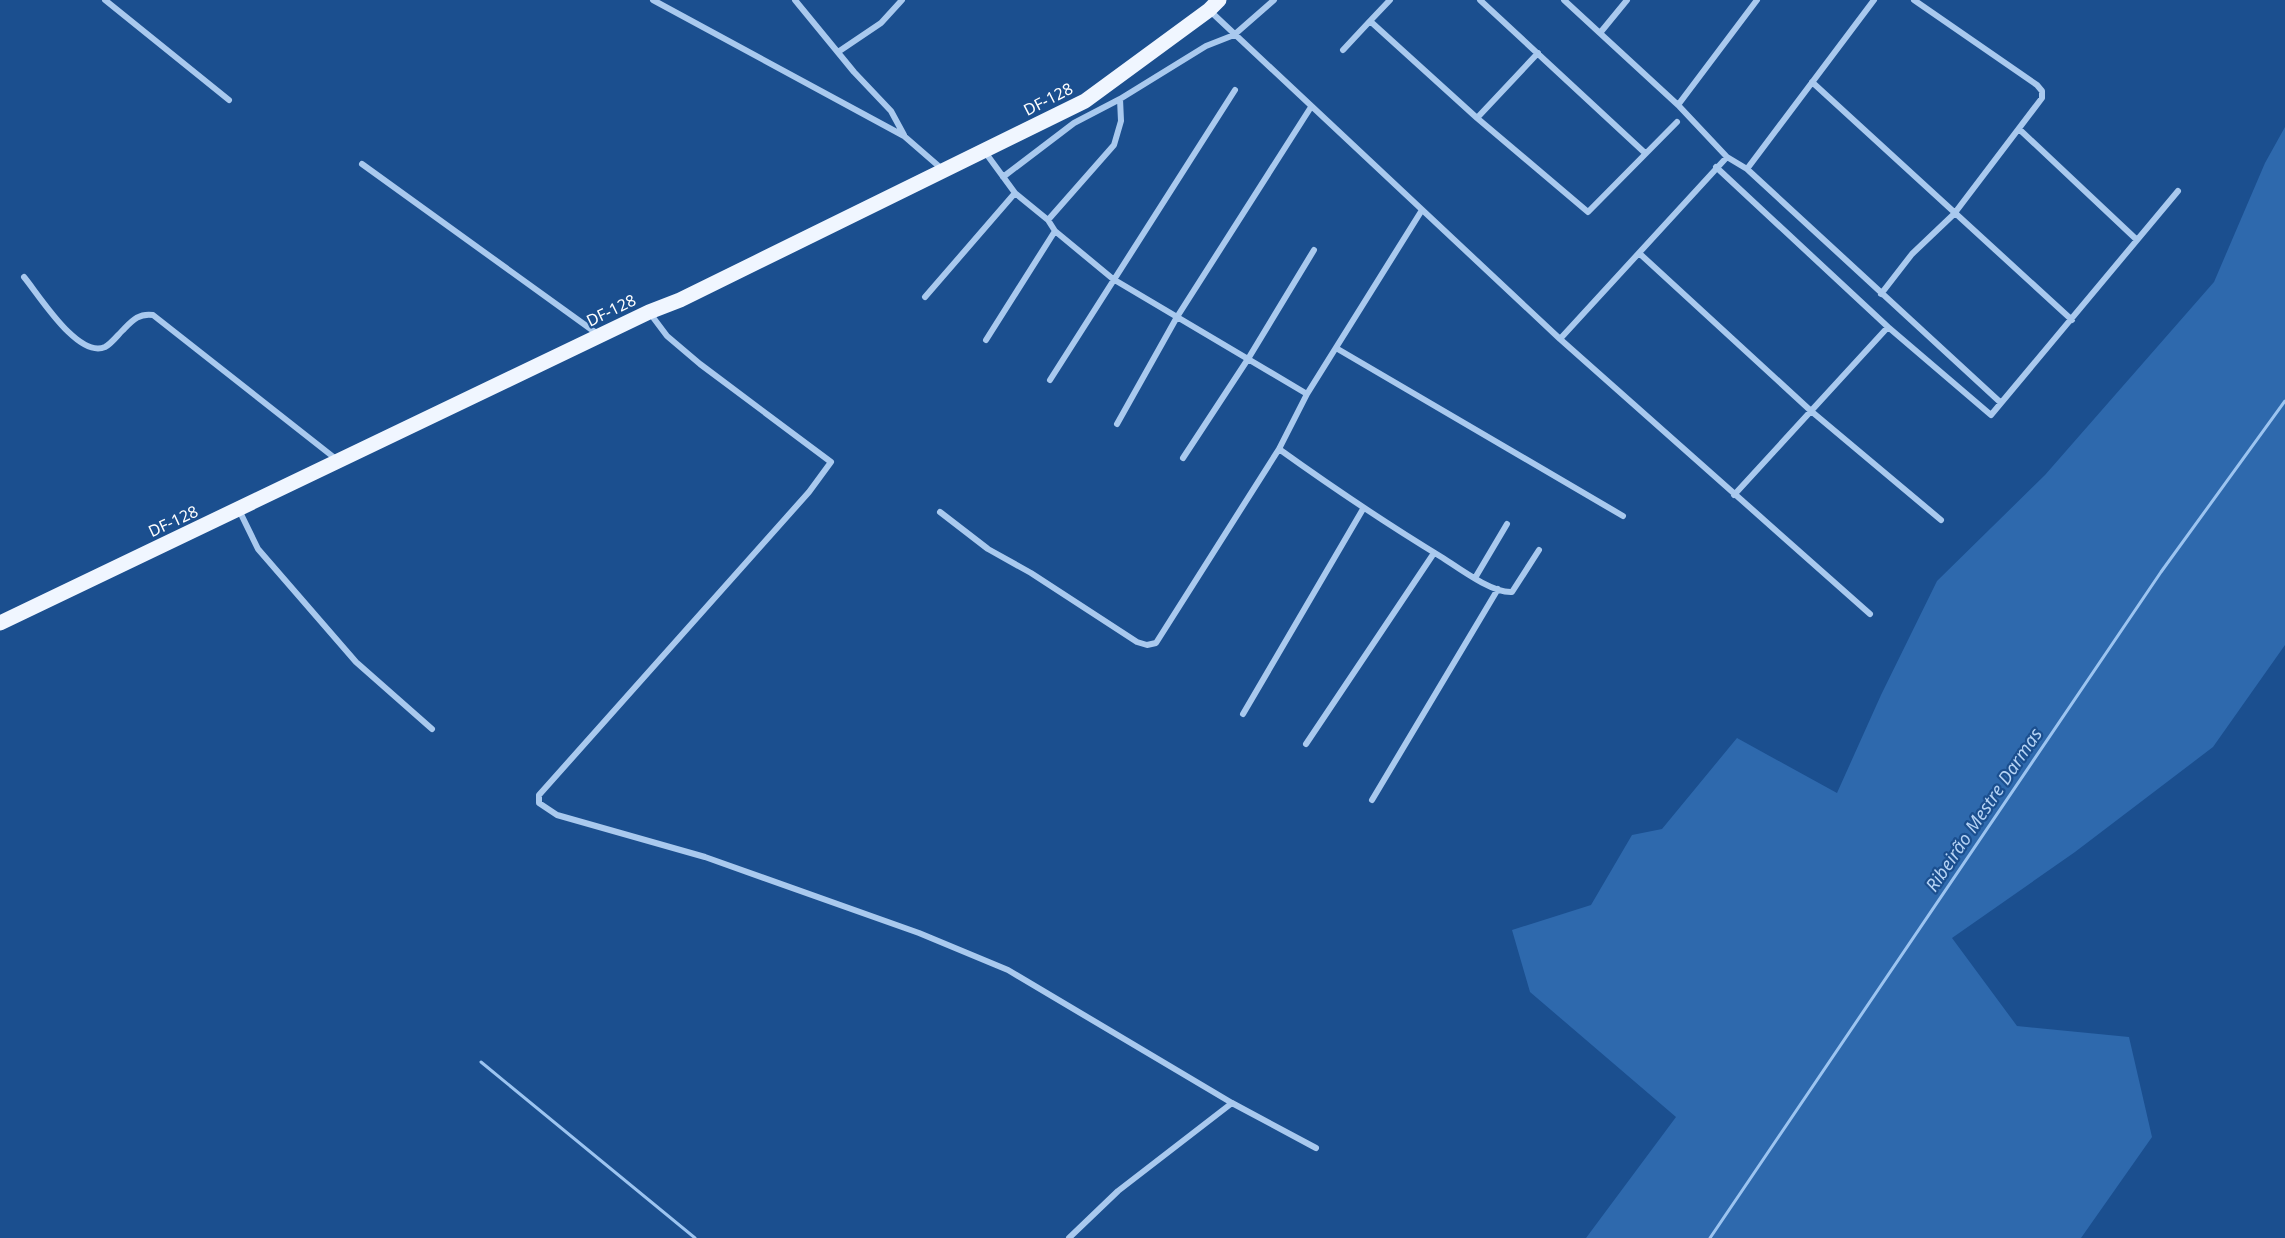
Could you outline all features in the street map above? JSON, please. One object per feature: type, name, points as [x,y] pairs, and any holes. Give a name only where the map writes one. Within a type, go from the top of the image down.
[{"type":"main road","name":"DF-128","points":[[0,623],[599,335],[680,300],[1085,101],[1214,5]]},
{"type":"street","points":[[105,0],[229,100]]},
{"type":"street","points":[[653,0],[904,136],[944,171]]},
{"type":"street","points":[[795,0],[891,111],[904,136]]},
{"type":"street","points":[[838,52],[881,23],[902,0]]},
{"type":"street","points":[[1004,177],[1074,123],[1120,99],[1206,46],[1234,35],[1274,0]]},
{"type":"street","points":[[1343,50],[1390,0]]},
{"type":"street","points":[[1480,0],[1645,153]]},
{"type":"street","points":[[1564,0],[1678,105],[1727,157],[1748,168],[1881,294],[2000,402]]},
{"type":"street","points":[[1599,33],[1627,0]]},
{"type":"street","points":[[1678,105],[1757,0]]},
{"type":"street","points":[[1748,168],[1874,0]]},
{"type":"street","points":[[1881,294],[1912,254],[1954,214],[2042,98],[2042,91],[2037,85],[1914,0]]},
{"type":"street","points":[[1214,5],[1234,35],[1560,339],[1870,614]]},
{"type":"street","points":[[1370,21],[1477,118],[1588,212],[1677,122]]},
{"type":"street","points":[[1477,118],[1538,53]]},
{"type":"street","points":[[1812,82],[2072,320]]},
{"type":"street","points":[[1050,380],[1235,90]]},
{"type":"street","points":[[1048,220],[1113,145],[1121,121],[1120,99]]},
{"type":"street","points":[[1117,424],[1177,317],[1311,107]]},
{"type":"street","points":[[2019,129],[2137,240]]},
{"type":"street","points":[[984,151],[1015,193],[1048,220],[1055,231],[1113,279],[1307,394]]},
{"type":"street","points":[[1560,339],[1727,157]]},
{"type":"street","points":[[362,164],[599,335]]},
{"type":"street","points":[[1716,167],[1888,327],[1991,415],[2178,191]]},
{"type":"street","points":[[925,297],[1015,193]]},
{"type":"street","points":[[940,512],[988,549],[1031,573],[1137,642],[1146,645],[1156,644],[1279,449],[1307,394],[1422,210]]},
{"type":"street","points":[[986,340],[1055,231]]},
{"type":"street","points":[[1183,458],[1248,359],[1314,250]]},
{"type":"street","points":[[1639,253],[1811,411],[1941,520]]},
{"type":"street","points":[[24,277],[63,328],[85,346],[97,349],[106,347],[136,317],[145,314],[153,315],[339,461]]},
{"type":"street","points":[[649,312],[667,336],[700,364],[831,462],[809,492],[539,795],[538,803],[557,815],[705,857],[919,933],[1008,970],[1232,1103],[1316,1148]]},
{"type":"street","points":[[1734,495],[1888,327]]},
{"type":"street","points":[[1336,348],[1623,516]]},
{"type":"street","points":[[1279,449],[1363,509],[1475,578],[1498,589],[1512,592],[1539,550]]},
{"type":"street","points":[[1243,714],[1363,509]]},
{"type":"street","points":[[239,510],[258,549],[356,662],[432,729]]},
{"type":"street","points":[[1475,578],[1507,524]]},
{"type":"street","points":[[1306,744],[1434,553]]},
{"type":"street","points":[[1372,800],[1498,589]]},
{"type":"street","points":[[1069,1238],[1118,1191],[1232,1103]]},
{"type":"shaded area","points":[[2285,127],[2285,645],[2213,747],[2075,852],[1952,938],[2017,1026],[2129,1037],[2152,1137],[2081,1238],[1586,1238],[1676,1117],[1530,992],[1512,930],[1591,905],[1632,835],[1662,829],[1737,738],[1837,793],[1881,695],[1937,581],[2045,475],[2214,282],[2265,163]]},
{"type":"waterway","name":"Ribeirão Mestre Darmas","points":[[1710,1238],[2161,572],[2285,401]]},
{"type":"waterway","points":[[481,1062],[695,1238]]}]
